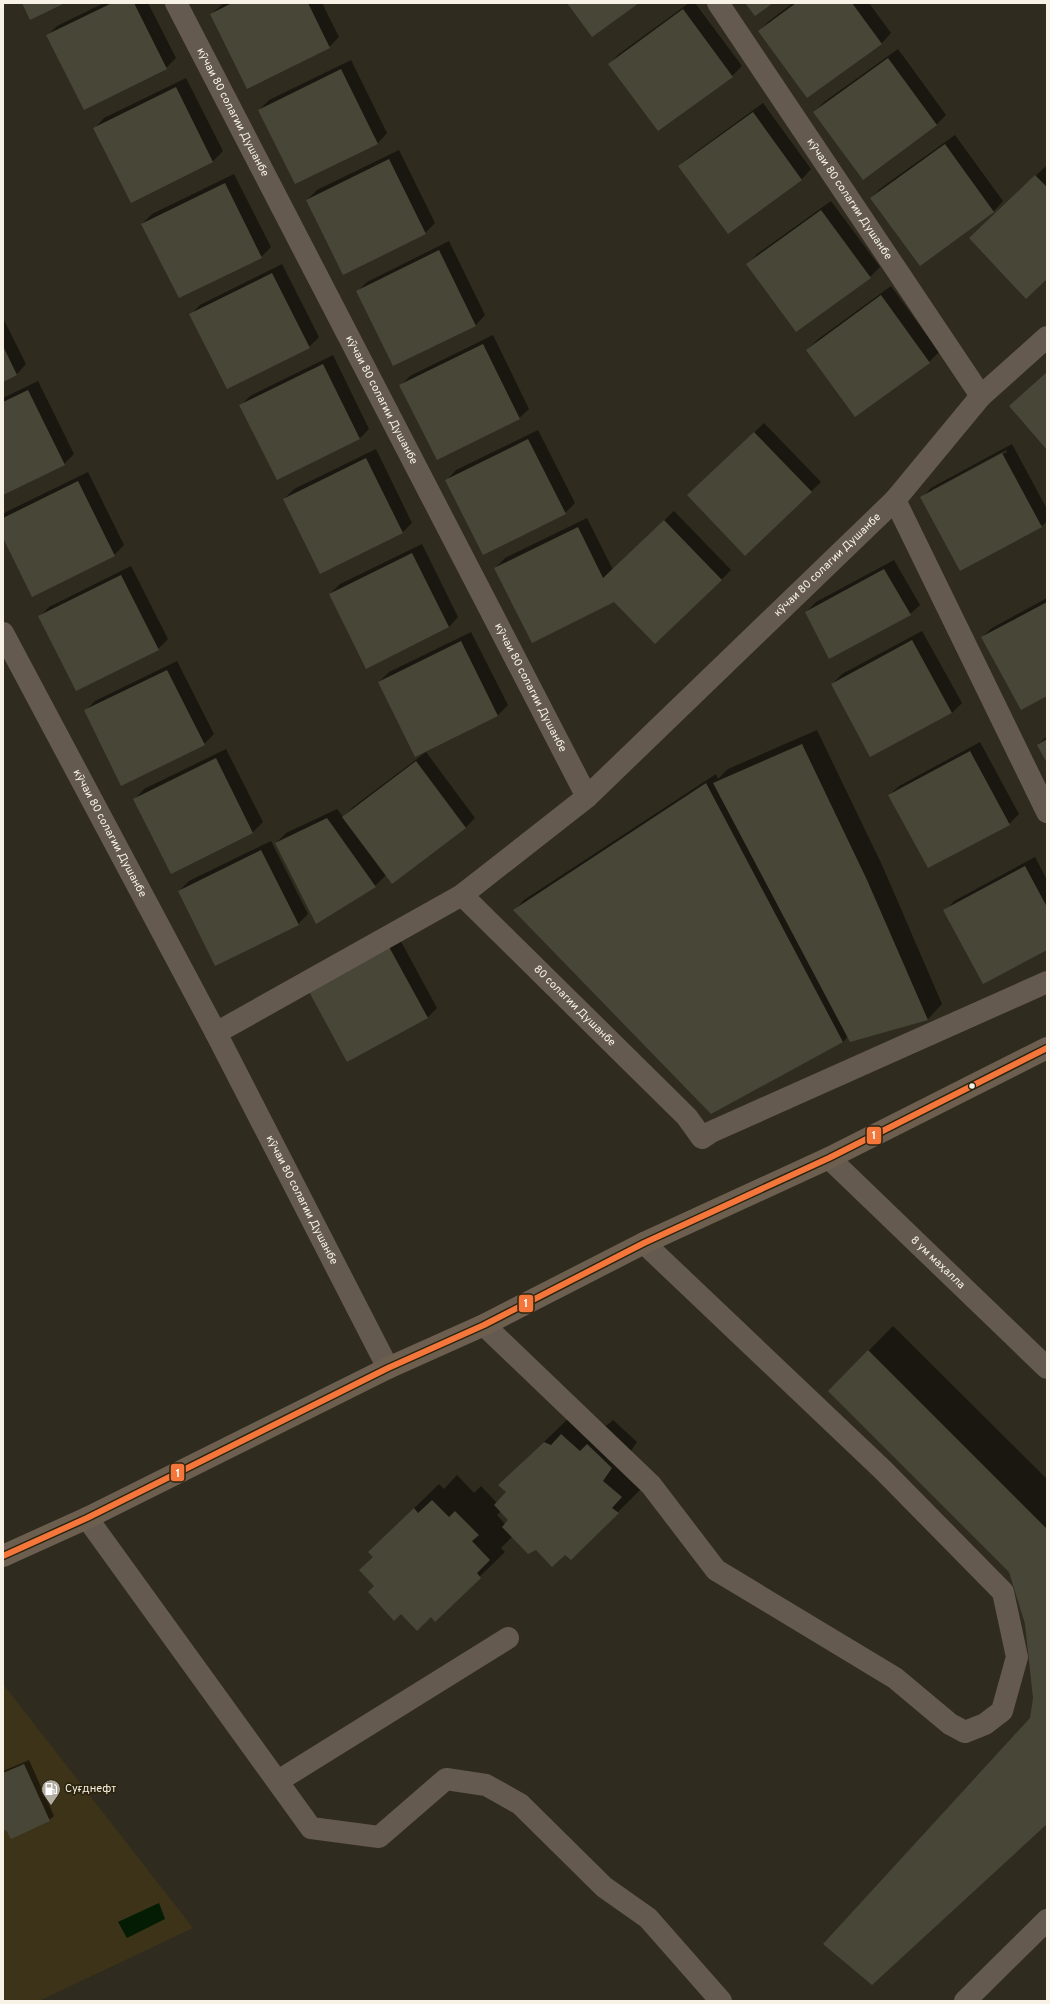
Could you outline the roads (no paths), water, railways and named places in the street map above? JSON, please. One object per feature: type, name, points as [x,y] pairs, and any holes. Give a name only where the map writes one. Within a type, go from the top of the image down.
[{"type":"main road","points":[[3,1556],[87,1518],[388,1368],[484,1325],[644,1243],[829,1158],[1047,1048]]},
{"type":"street","name":"кӯчаи 80 солагии Душанбе","points":[[176,3],[587,797]]},
{"type":"street","name":"кӯчаи 80 солагии Душанбе","points":[[718,3],[981,396]]},
{"type":"street","name":"кӯчаи 80 солагии Душанбе","points":[[216,1033],[462,896],[587,797],[895,500],[981,396],[1047,337]]},
{"type":"street","points":[[895,500],[1047,812]]},
{"type":"street","name":"кӯчаи 80 солагии Душанбе","points":[[3,633],[216,1033],[388,1368]]},
{"type":"street","name":"80 солагии Душанбе","points":[[462,896],[687,1117],[702,1138],[711,1132],[1047,982]]},
{"type":"street","name":"8 ум маҳалла","points":[[829,1158],[1047,1368]]},
{"type":"street","points":[[484,1325],[651,1485],[716,1570],[895,1678],[950,1724],[965,1732],[985,1724],[1002,1711],[1017,1657],[1003,1592],[877,1465],[644,1243]]},
{"type":"street","points":[[87,1518],[311,1828],[379,1837],[446,1779],[486,1785],[520,1804],[604,1887],[648,1918],[721,2001]]},
{"type":"street","points":[[278,1781],[508,1638]]},
{"type":"street","points":[[965,2001],[1047,1920]]},
{"type":"place","name":"Суғднефт","points":[[51,1806]]}]
